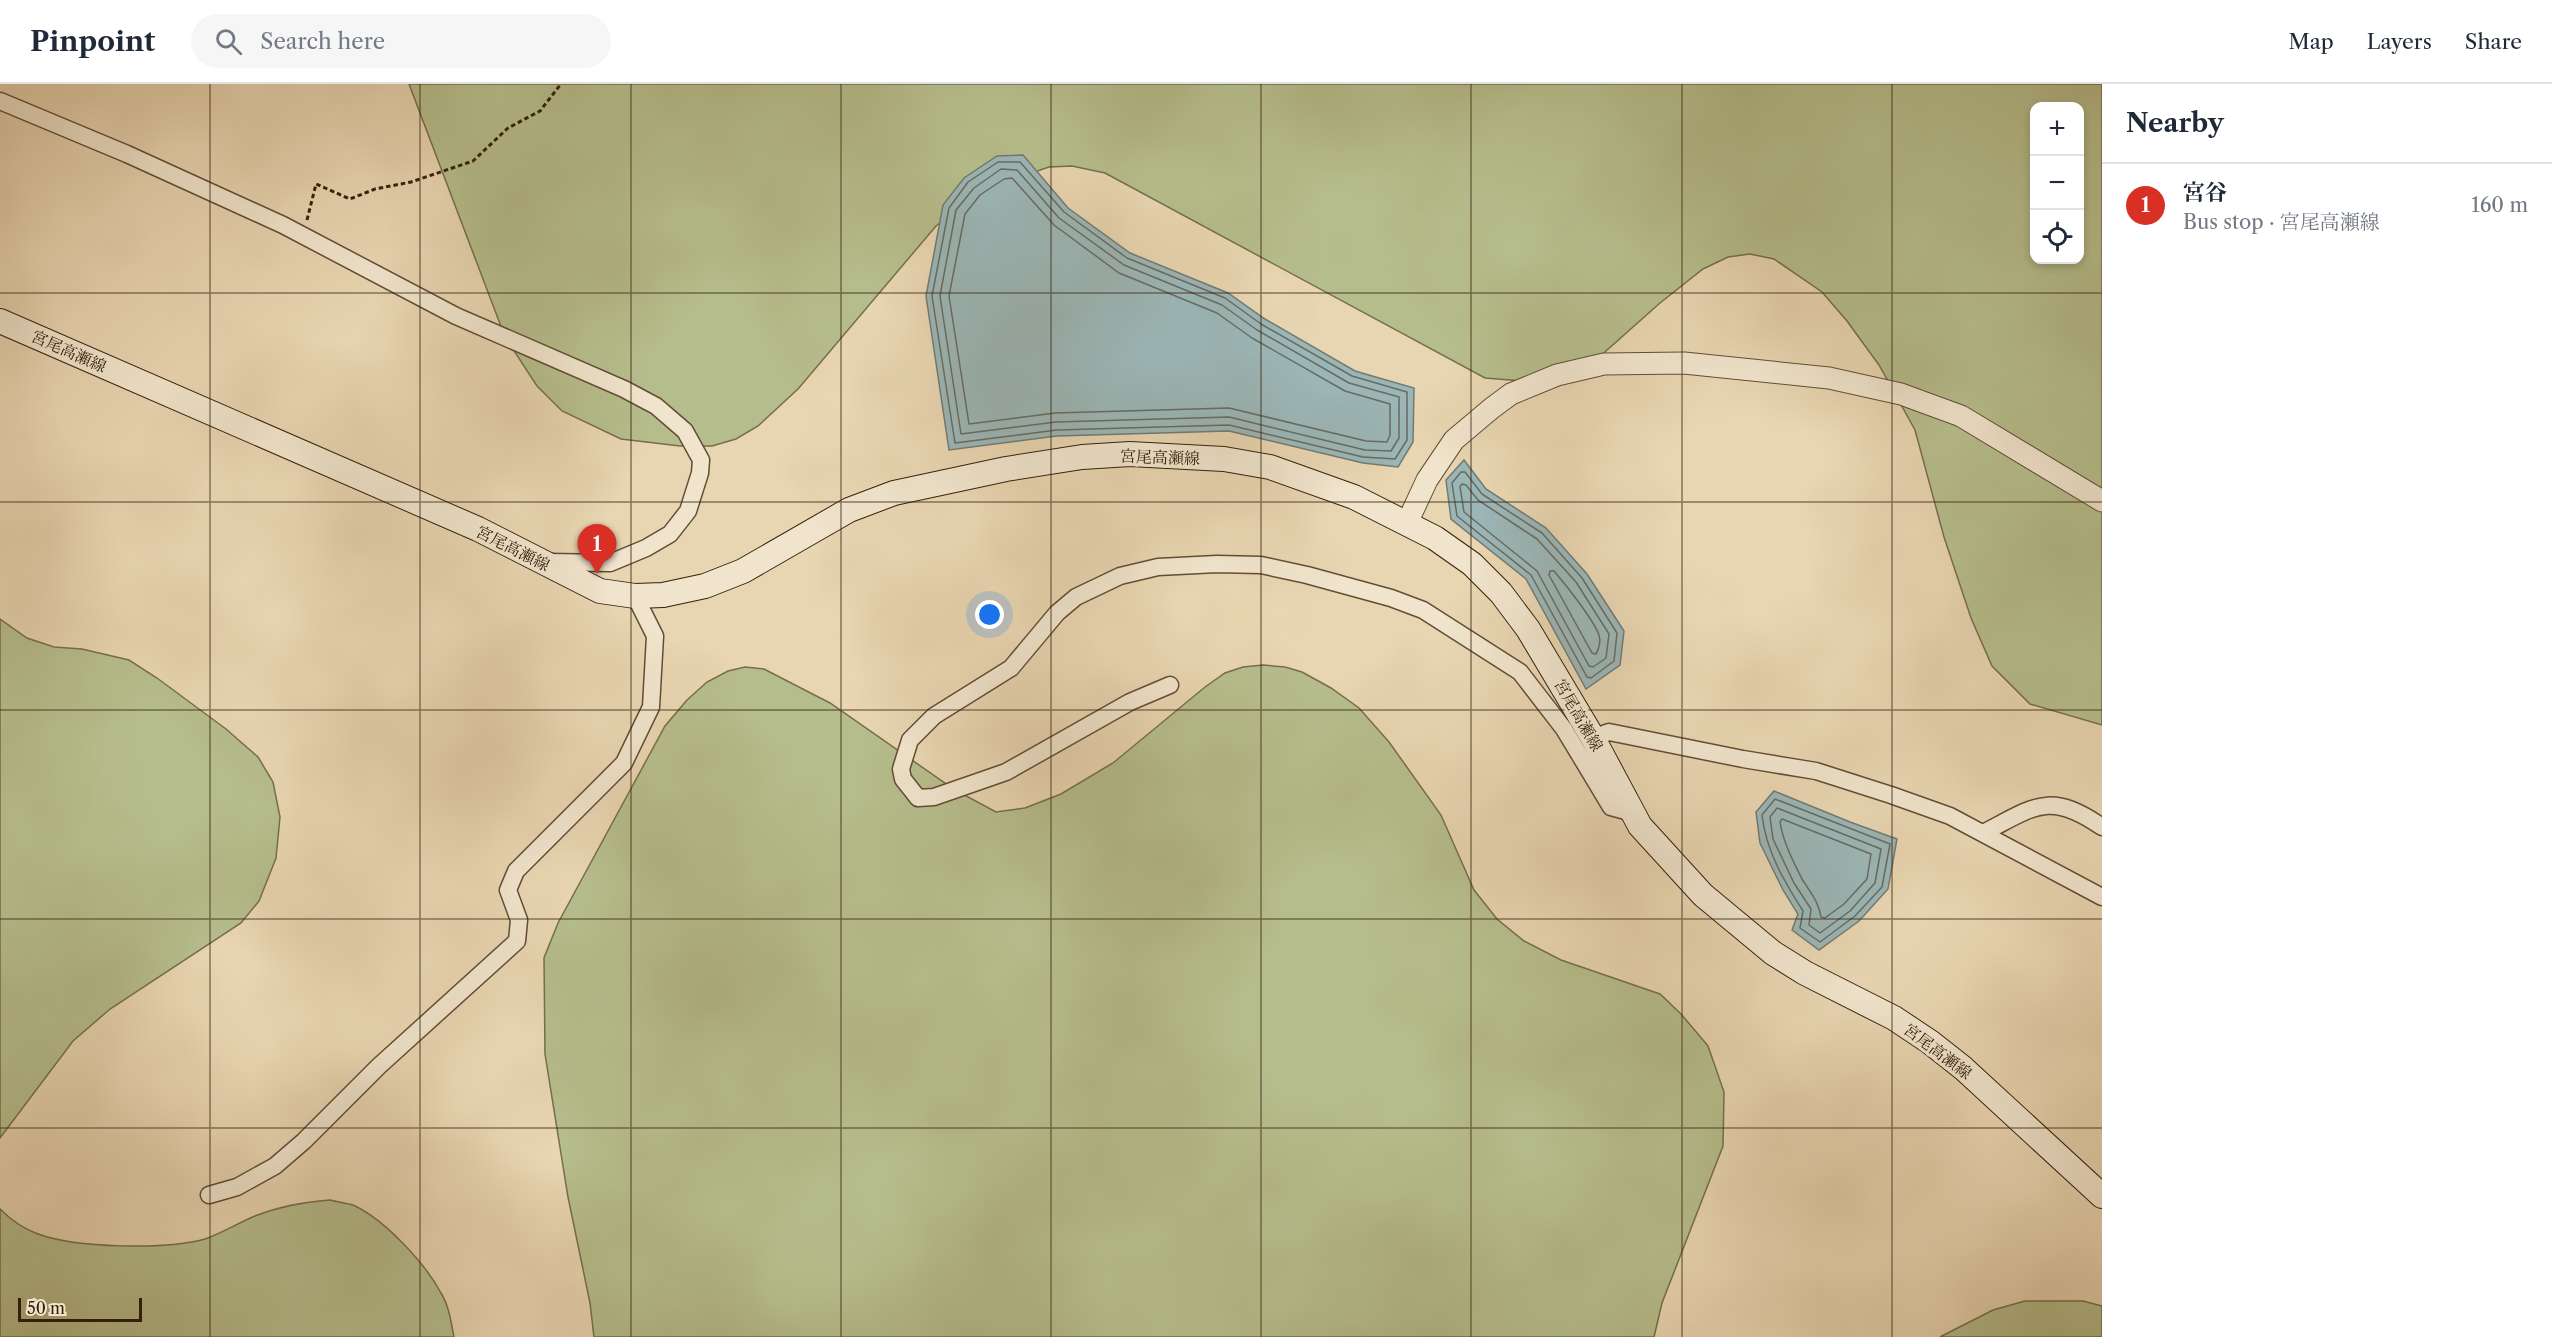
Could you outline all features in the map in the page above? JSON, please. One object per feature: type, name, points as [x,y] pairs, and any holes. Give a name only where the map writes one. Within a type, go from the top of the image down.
[{"type":"main road","name":"宮尾高瀬線","points":[[0,321],[478,530],[600,591],[635,596],[663,595],[705,586],[742,571],[849,510],[894,493],[976,474],[1082,457],[1130,454],[1224,459],[1270,467],[1354,497],[1435,538],[1472,564],[1501,593],[1528,629],[1593,738],[1640,826],[1703,895],[1773,953],[1805,973],[1894,1018],[1930,1042],[1963,1068],[2102,1196]]},
{"type":"street","points":[[0,101],[127,154],[303,236],[456,316],[624,389],[656,406],[685,431],[701,460],[700,473],[688,511],[670,534],[646,548],[610,563],[541,562]]},
{"type":"street","points":[[1407,523],[1427,480],[1454,440],[1492,408],[1511,394],[1557,375],[1604,364],[1684,363],[1829,378],[1901,394],[1961,416],[2102,501]]},
{"type":"street","points":[[1170,685],[1130,702],[1006,772],[934,797],[918,798],[903,779],[904,755],[910,740],[921,728],[934,716],[1011,668],[1057,613],[1076,597],[1120,576],[1158,567],[1217,564],[1261,565],[1380,595],[1423,609],[1520,672],[1564,729],[1611,807],[1633,813]]},
{"type":"street","points":[[209,1195],[237,1187],[282,1160],[379,1066],[517,941],[519,920],[508,890],[516,871],[624,764],[651,707],[655,636],[635,596]]},
{"type":"street","points":[[1593,738],[1609,732],[1816,771],[1950,816],[2102,897]]},
{"type":"street","points":[[1983,833],[2039,805],[2059,806],[2090,818],[2102,827]]},
{"type":"path","points":[[303,236],[315,184],[350,199],[375,189],[411,182],[473,162],[508,128],[540,111],[561,84]]},
{"type":"green space","points":[[409,84],[2102,84],[2102,725],[2030,704],[1992,666],[1971,618],[1944,537],[1915,430],[1879,365],[1847,321],[1822,292],[1774,259],[1750,254],[1728,257],[1703,269],[1660,303],[1589,366],[1536,382],[1485,378],[1105,173],[1072,166],[1049,167],[1005,182],[971,200],[936,226],[798,389],[758,426],[736,439],[712,446],[680,446],[621,439],[562,411],[537,386],[505,337]]},
{"type":"green space","points":[[0,619],[27,638],[54,647],[82,649],[129,660],[157,678],[226,729],[258,757],[273,782],[280,817],[276,858],[259,901],[241,923],[110,1009],[73,1041],[0,1138]]},
{"type":"green space","points":[[1263,665],[1285,667],[1302,672],[1331,688],[1359,708],[1389,742],[1441,815],[1474,890],[1497,919],[1524,941],[1561,960],[1660,994],[1681,1014],[1708,1046],[1724,1092],[1723,1146],[1662,1303],[1654,1337],[594,1337],[590,1303],[568,1197],[545,1054],[544,958],[558,923],[665,726],[687,700],[707,682],[728,671],[745,667],[764,669],[830,703],[955,790],[996,812],[1025,808],[1061,794],[1113,763],[1225,673],[1243,667]]},
{"type":"green space","points":[[330,1200],[353,1205],[365,1212],[378,1220],[403,1243],[434,1281],[444,1298],[454,1337],[0,1337],[0,1209],[28,1230],[54,1239],[97,1245],[145,1246],[188,1243],[205,1239],[273,1210],[301,1203]]},
{"type":"green space","points":[[2025,1301],[2083,1301],[2102,1306],[2102,1337],[1940,1337],[1993,1310]]},
{"type":"water","points":[[1023,155],[1068,208],[1130,253],[1228,293],[1265,319],[1355,371],[1414,388],[1413,442],[1398,467],[1363,463],[1229,431],[1057,436],[949,450],[926,296],[943,205],[964,178],[997,156]]},
{"type":"water","points":[[1464,460],[1486,489],[1546,528],[1587,574],[1624,631],[1620,665],[1586,689],[1526,579],[1451,519],[1446,480]]},
{"type":"water","points":[[1774,791],[1897,839],[1888,889],[1859,921],[1819,950],[1792,930],[1798,914],[1783,890],[1760,843],[1756,812]]},
{"type":"place","name":"宮谷","points":[[597,574]]}]
